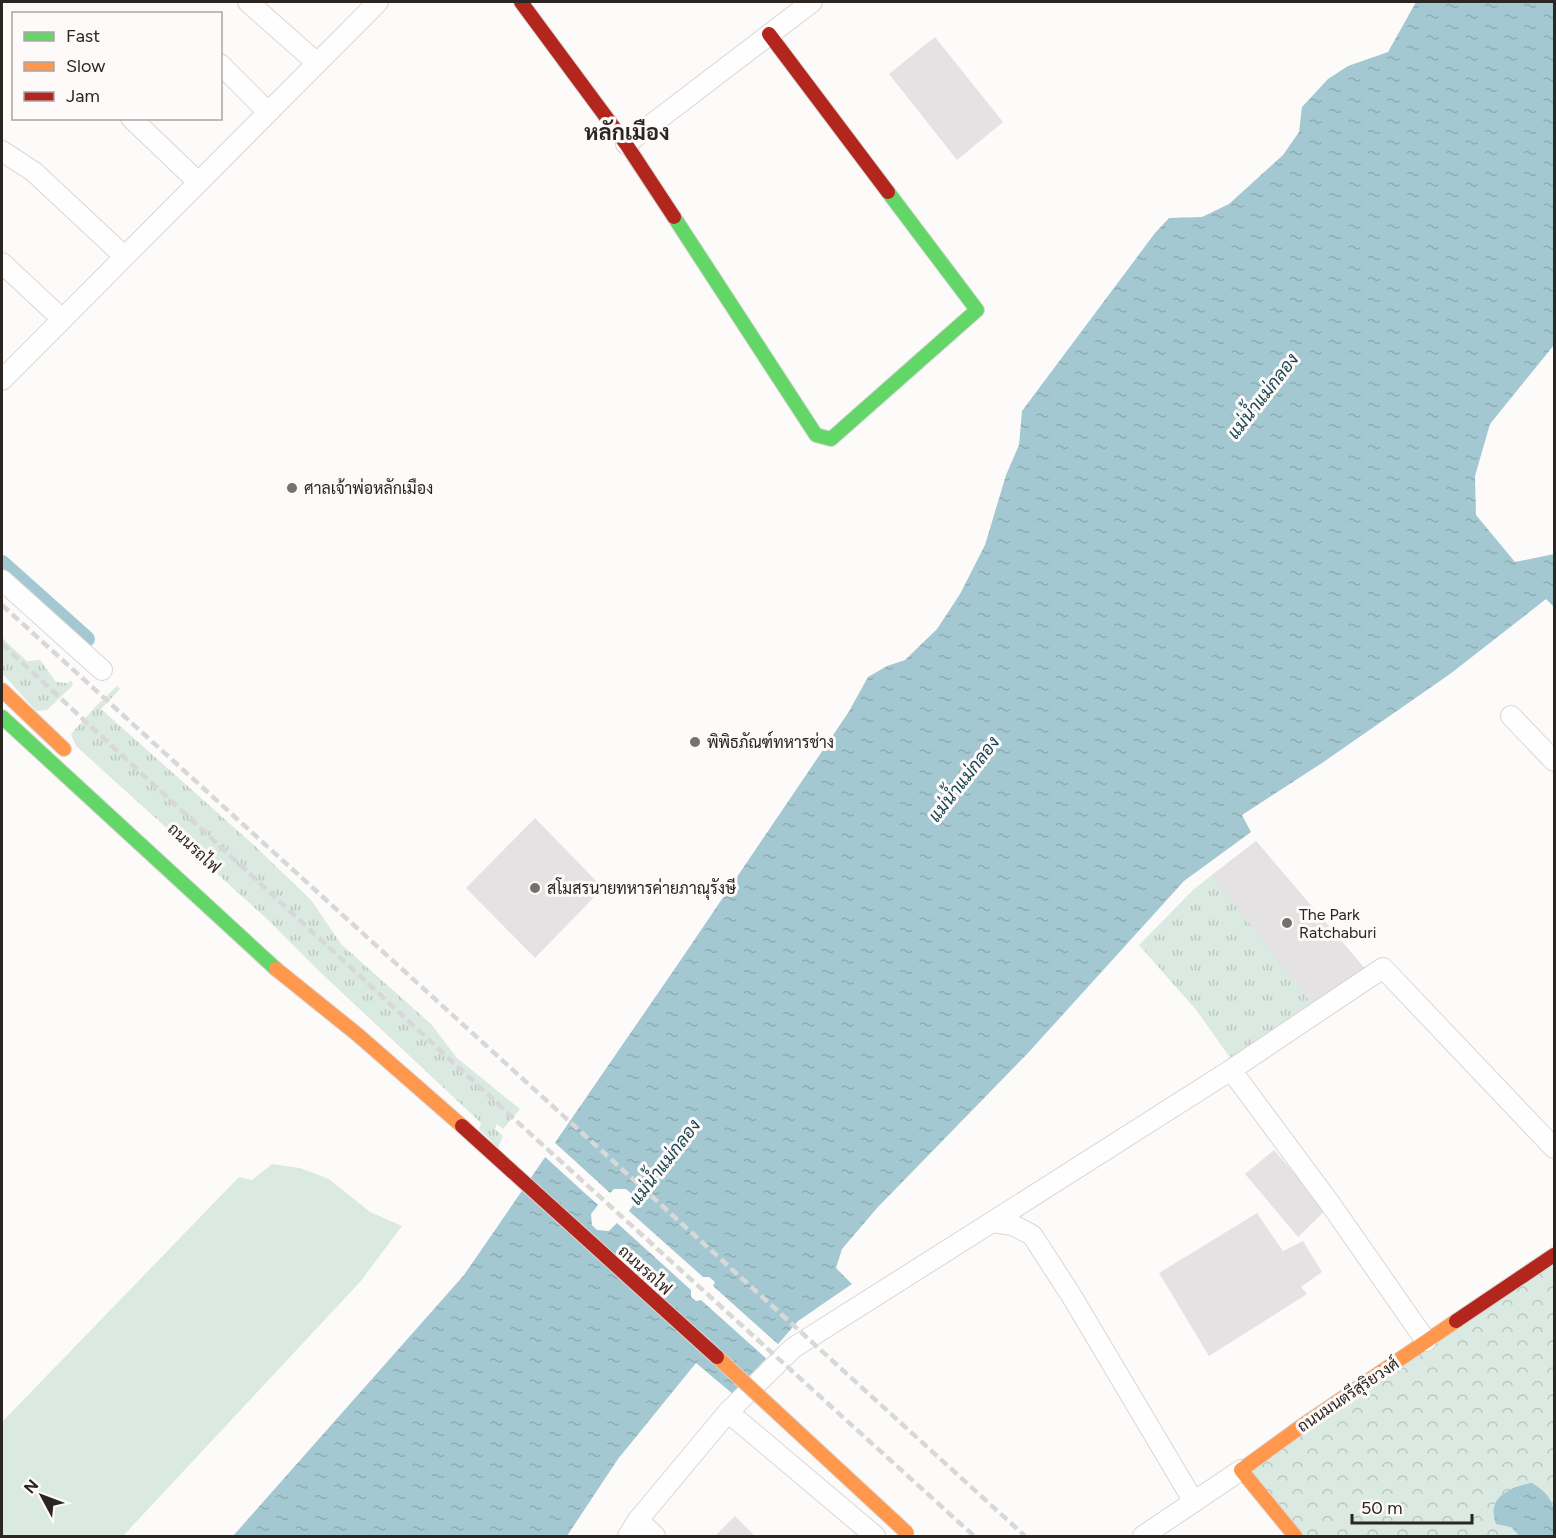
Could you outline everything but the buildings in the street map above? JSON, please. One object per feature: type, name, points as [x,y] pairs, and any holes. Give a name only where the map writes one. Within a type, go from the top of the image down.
[{"type":"main road","points":[[521,2],[626,144],[816,435],[831,439],[977,310],[770,34]]},
{"type":"main road","points":[[2,690],[77,760]]},
{"type":"main road","name":"ถนนรถไฟ","points":[[2,717],[265,960],[358,1035],[462,1126],[725,1364],[909,1535]]},
{"type":"main road","name":"ถนนรถไฟ","points":[[279,952],[358,1035]]},
{"type":"main road","name":"ถนนมนตรีสุริยวงศ์","points":[[1241,1470],[1554,1255]]},
{"type":"main road","points":[[1241,1470],[1295,1536]]},
{"type":"street","points":[[248,2],[317,63]]},
{"type":"street","points":[[2,380],[378,2]]},
{"type":"street","points":[[626,144],[812,2]]},
{"type":"street","points":[[222,66],[268,112]]},
{"type":"street","points":[[133,120],[198,182]]},
{"type":"street","points":[[2,152],[34,172],[124,256]]},
{"type":"street","points":[[2,263],[62,319]]},
{"type":"street","points":[[2,580],[102,670]]},
{"type":"street","points":[[1511,716],[1554,761]]},
{"type":"street","points":[[655,1536],[633,1528],[728,1412],[793,1348],[1231,1070],[1383,968],[1554,1148]]},
{"type":"street","points":[[1231,1070],[1329,1202],[1426,1341]]},
{"type":"street","points":[[992,1222],[1012,1225],[1032,1235],[1071,1295],[1194,1502]]},
{"type":"street","points":[[728,1412],[875,1536]]},
{"type":"street","name":"ถนนมนตรีสุริยวงศ์","points":[[1147,1534],[1241,1470]]},
{"type":"green space","points":[[2,638],[27,661],[40,660],[56,682],[68,683],[71,680],[73,685],[47,710],[36,711],[2,673]]},
{"type":"green space","points":[[117,686],[120,689],[101,709],[256,847],[311,900],[341,944],[431,1024],[457,1058],[520,1109],[503,1129],[497,1124],[495,1129],[503,1136],[498,1148],[479,1129],[481,1123],[266,918],[76,746],[71,734]]},
{"type":"green space","points":[[1256,841],[1367,971],[1231,1059],[1197,1011],[1139,945],[1194,889]]},
{"type":"green space","points":[[272,1164],[300,1168],[329,1179],[370,1212],[402,1226],[360,1282],[123,1536],[2,1536],[2,1422],[239,1177],[252,1180]]},
{"type":"green space","points":[[1554,1255],[1554,1536],[1300,1536],[1241,1470]]},
{"type":"water","name":"แม่น้ำแม่กลอง","points":[[1416,2],[1554,2],[1554,345],[1490,424],[1475,476],[1476,515],[1515,562],[1554,554],[1554,607],[1546,599],[1450,674],[1322,763],[1242,815],[1251,832],[1184,881],[1028,1053],[877,1208],[842,1249],[836,1268],[852,1284],[798,1321],[734,1395],[696,1363],[618,1459],[567,1536],[233,1536],[464,1275],[848,713],[868,677],[887,666],[905,660],[937,629],[960,594],[985,545],[1006,475],[1019,445],[1022,411],[1155,233],[1169,218],[1202,217],[1229,204],[1283,155],[1299,132],[1302,107],[1328,79],[1348,66],[1388,52]]},
{"type":"water","points":[[1532,1483],[1550,1499],[1554,1511],[1554,1536],[1520,1536],[1511,1527],[1496,1524],[1494,1507],[1502,1495],[1515,1487]]},
{"type":"pier","points":[[553,1141],[610,1193],[614,1189],[626,1189],[633,1195],[634,1204],[629,1211],[703,1277],[709,1277],[715,1282],[713,1286],[780,1346],[768,1360],[701,1300],[696,1301],[691,1297],[691,1290],[617,1223],[609,1231],[597,1230],[592,1225],[591,1214],[598,1205],[543,1155]]},
{"type":"waterway","points":[[2,563],[87,639]]},
{"type":"railway","points":[[2,605],[1025,1536]]},
{"type":"railway","points":[[2,644],[513,1118],[974,1536]]},
{"type":"traffic: fast","points":[[674,217],[816,435],[831,439],[977,310],[888,192]]},
{"type":"traffic: fast","points":[[2,717],[276,969]]},
{"type":"traffic: slow","points":[[2,690],[64,749]]},
{"type":"traffic: slow","points":[[276,969],[358,1035],[462,1126]]},
{"type":"traffic: slow","points":[[1295,1536],[1241,1470],[1456,1321]]},
{"type":"traffic: slow","points":[[717,1357],[907,1533]]},
{"type":"traffic: jam","points":[[521,2],[626,144],[674,217]]},
{"type":"traffic: jam","points":[[769,34],[888,192]]},
{"type":"traffic: jam","points":[[462,1126],[717,1357]]},
{"type":"traffic: jam","points":[[1456,1321],[1554,1255]]},
{"type":"place","name":"ศาลเจ้าพ่อหลักเมือง","points":[[292,488]]},
{"type":"place","name":"พิพิธภัณฑ์ทหารช่าง","points":[[695,742]]},
{"type":"place","name":"สโมสรนายทหารค่ายภาณุรังษี","points":[[535,888]]},
{"type":"place","name":"The Park Ratchaburi","points":[[1287,923]]},
{"type":"district","name":"หลักเมือง","points":[[627,132]]}]
